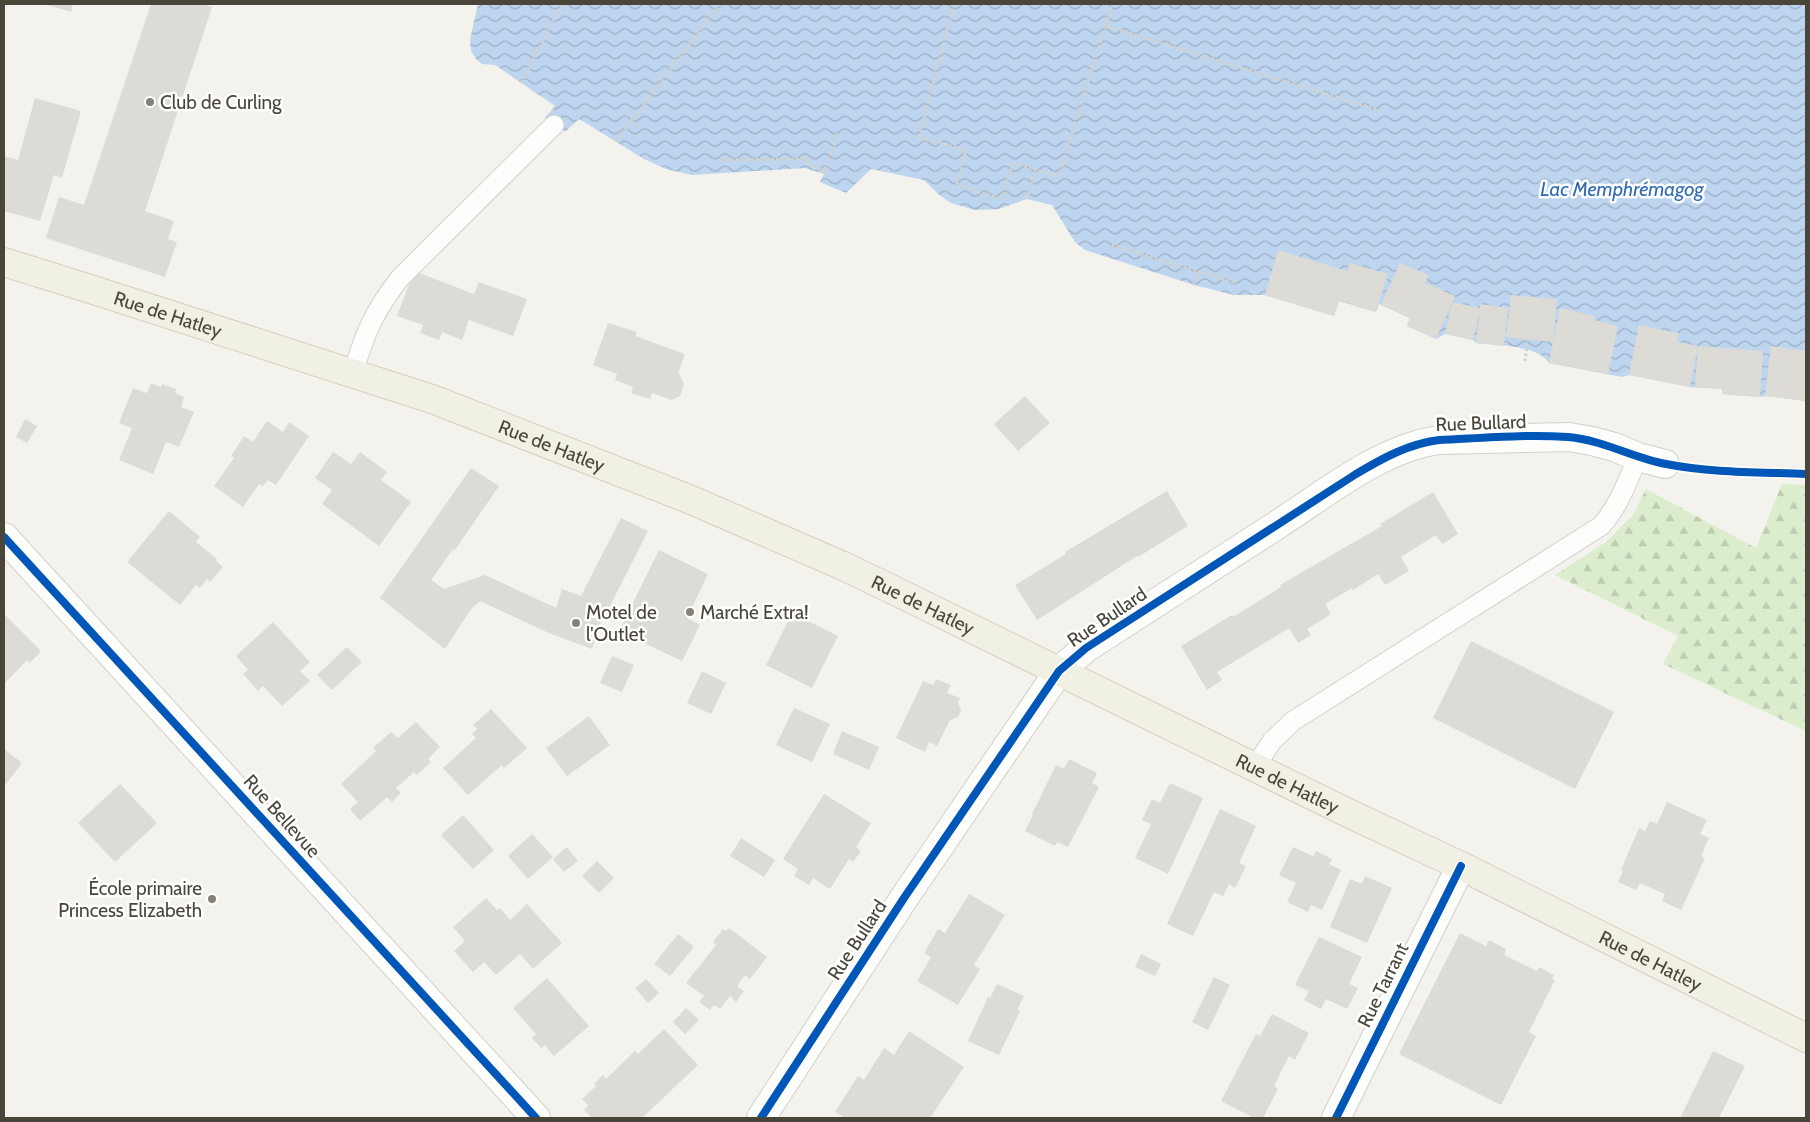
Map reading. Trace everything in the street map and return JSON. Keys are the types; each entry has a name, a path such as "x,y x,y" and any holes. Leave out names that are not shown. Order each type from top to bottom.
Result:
{"main road":[{"name":"Rue de Hatley","path":"4,262 84,286 432,399 689,499 841,565 1460,866 1806,1038"}],"street":[{"name":"Rue Bullard","path":"761,1118 909,890 1059,671 1086,648 1356,474 1405,447 1439,440 1569,437 1606,445 1638,457 1665,464"},
{"name":"Rue Bellevue","path":"4,537 536,1118"},
{"name":"Rue Tarrant","path":"1336,1118 1460,866"}],"lane":[{"path":"353,374 360,348 370,323 384,299 400,278 554,125"},
{"path":"1255,767 1272,741 1293,720 1601,526 1613,513 1638,457"}],"path":[{"path":"521,83 562,4"},
{"path":"616,141 720,4"},
{"path":"954,4 919,138 966,150 957,185 1002,199 1013,162 1059,176 1112,4"},
{"path":"1106,26 1382,111"},
{"path":"720,160 808,159 807,164 825,173 838,134"},
{"path":"1027,199 1036,169"},
{"path":"1112,245 1237,283"},
{"path":"1194,285 1201,272"},
{"path":"1525,361 1528,340"}],"green space":[{"path":"1782,484 1806,485 1806,731 1663,664 1678,636 1555,575 1606,542 1633,515 1646,489 1756,548"}],"water":[{"name":"Lac Memphrémagog","path":"478,4 1806,4 1806,401 1765,396 1722,394 1722,389 1690,387 1629,375 1622,377 1549,363 1536,353 1516,347 1476,343 1473,340 1445,334 1436,339 1407,326 1410,318 1379,304 1376,312 1339,301 1334,316 1265,295 1234,295 1194,285 1085,250 1075,242 1052,205 1027,199 999,209 975,210 951,203 938,194 924,180 871,169 846,193 820,182 824,174 805,168 692,175 666,169 644,159 579,119 565,132 545,118 555,106 495,65 482,64 476,59 471,51 470,39"}],"building":[{"path":"44,4 73,4 71,12"},
{"name":"Club de Curling","path":"151,4 202,4 212,7 145,211 174,221 168,239 177,242 165,277 46,238 59,197 84,205"},
{"path":"35,98 81,111 62,178 54,175 40,221 4,211 4,156 18,160"},
{"path":"1278,250 1347,271 1350,263 1388,274 1376,312 1339,300 1334,316 1265,295"},
{"path":"1400,263 1429,275 1425,283 1455,296 1436,339 1407,326 1410,318 1381,305"},
{"path":"414,271 474,294 479,282 527,299 513,336 469,320 462,340 442,332 439,340 420,333 423,325 397,316"},
{"path":"1511,295 1557,299 1553,342 1506,337"},
{"path":"1452,302 1480,308 1480,304 1508,308 1504,346 1476,343 1480,310 1473,340 1445,334"},
{"path":"1560,308 1595,316 1594,320 1618,326 1608,374 1549,363"},
{"path":"608,323 637,332 635,336 685,354 678,374 684,384 680,396 672,400 652,393 650,399 631,393 633,387 615,380 617,374 593,365"},
{"path":"1639,325 1679,333 1677,342 1698,346 1690,387 1629,375"},
{"path":"1698,346 1763,351 1760,397 1722,394 1722,389 1695,387"},
{"path":"1771,346 1806,351 1806,401 1765,396"},
{"path":"151,383 161,387 162,384 176,389 175,393 184,397 181,407 194,412 179,447 166,442 153,474 119,460 132,428 119,423 133,388 147,393"},
{"path":"1025,396 1050,423 1018,451 994,424"},
{"path":"25,419 37,426 27,443 16,437"},
{"path":"267,421 283,432 289,422 309,436 276,485 268,480 263,486 259,484 243,507 214,486 234,458 231,456 244,436 253,442"},
{"path":"333,452 351,464 360,452 387,472 381,480 411,502 379,546 322,504 332,490 315,478"},
{"path":"471,468 499,486 455,550 453,549 431,580 444,589 485,575 556,608 562,589 581,596 621,518 648,531 607,612 605,610 592,649 549,633 480,601 471,609 445,649 380,598"},
{"path":"1167,491 1188,526 1037,620 1015,585 1066,554 1065,552"},
{"path":"1433,492 1458,534 1442,544 1436,535 1401,557 1409,571 1385,585 1378,574 1353,590 1352,588 1325,604 1331,614 1307,629 1311,635 1298,643 1289,628 1217,672 1222,680 1207,690 1181,646 1232,615 1233,617 1281,587 1280,585 1382,526 1380,524"},
{"path":"169,511 200,537 196,542 217,559 216,561 223,567 210,582 207,579 200,588 196,585 180,605 127,562"},
{"path":"659,550 708,574 687,618 700,625 682,661 619,631"},
{"path":"792,613 838,636 812,688 766,665"},
{"path":"4,614 41,651 30,663 27,660 4,684"},
{"path":"273,622 310,662 300,671 310,681 282,706 263,686 258,691 243,674 248,670 236,656"},
{"path":"1471,641 1614,712 1575,789 1433,718"},
{"path":"347,647 362,662 332,690 317,675"},
{"path":"612,656 634,665 622,692 600,683"},
{"path":"702,671 726,683 711,714 687,703"},
{"path":"936,679 951,685 947,693 960,698 958,703 961,710 958,717 950,720 937,746 929,742 925,752 896,738 923,681 933,685"},
{"path":"794,708 830,724 812,762 776,745"},
{"path":"491,709 527,748 504,768 502,765 468,795 443,768 476,738 472,734 477,729 473,725"},
{"path":"589,716 610,745 567,776 546,748"},
{"path":"416,722 440,747 428,759 431,762 417,775 414,772 396,788 401,793 392,802 387,797 360,821 350,809 358,802 341,784 376,751 373,748 391,732 398,738"},
{"path":"842,731 879,747 869,770 833,754"},
{"path":"4,749 22,763 6,784 4,783"},
{"path":"1069,759 1097,773 1092,783 1099,787 1068,847 1057,842 1055,846 1025,831 1056,765 1064,769"},
{"path":"1170,783 1203,798 1168,874 1135,858 1151,824 1142,820 1152,799 1160,803"},
{"path":"120,784 157,823 115,862 78,823"},
{"path":"824,794 871,823 856,847 861,851 853,862 849,859 830,889 813,878 809,885 794,876 798,869 783,859"},
{"path":"1667,802 1707,820 1700,834 1709,838 1701,856 1705,858 1681,910 1662,901 1665,894 1640,883 1636,890 1618,882 1623,871 1621,870 1639,828 1645,831 1650,821 1657,824"},
{"path":"1220,809 1256,826 1239,863 1246,866 1235,888 1229,884 1223,896 1214,892 1193,936 1167,924"},
{"path":"463,815 494,850 473,869 441,835"},
{"path":"532,834 553,857 528,879 508,856"},
{"path":"741,838 775,860 764,877 730,856"},
{"path":"567,847 578,861 564,872 553,859"},
{"path":"1293,847 1313,856 1316,851 1332,859 1329,864 1341,870 1322,910 1311,905 1308,912 1287,902 1296,883 1279,875"},
{"path":"597,861 614,878 599,893 582,876"},
{"path":"1365,876 1392,888 1367,943 1330,927 1350,879 1362,884"},
{"path":"969,894 1005,915 974,965 980,969 958,1005 917,981 931,957 924,953 938,929 945,933"},
{"path":"486,898 497,910 500,908 510,920 527,904 562,943 533,969 520,954 496,975 484,962 473,972 454,951 465,941 453,927"},
{"path":"729,928 767,957 750,979 745,975 737,986 744,991 736,1002 730,996 720,1009 714,1005 710,1010 699,1002 704,996 686,983 716,945 713,942 723,929 726,931"},
{"path":"1460,933 1486,946 1489,940 1506,949 1504,955 1537,971 1539,967 1554,975 1552,979 1555,980 1529,1032 1536,1036 1501,1105 1399,1054"},
{"path":"678,934 694,947 670,976 654,964"},
{"path":"1319,937 1362,957 1349,984 1358,988 1347,1009 1326,999 1321,1009 1304,1000 1309,991 1295,985"},
{"path":"1141,954 1161,964 1155,976 1135,967"},
{"path":"1214,977 1230,985 1208,1030 1192,1022"},
{"path":"547,978 589,1026 554,1056 545,1045 541,1048 532,1038 536,1034 513,1008"},
{"path":"646,979 659,993 648,1003 635,988"},
{"path":"997,984 1024,996 1017,1010 1020,1011 999,1055 968,1041 988,997 990,998"},
{"path":"686,1008 699,1020 685,1034 673,1022"},
{"path":"1272,1014 1309,1033 1295,1060 1289,1056 1274,1086 1278,1089 1263,1118 1254,1118 1221,1101 1256,1034 1260,1036"},
{"path":"664,1029 698,1065 642,1118 592,1118 584,1110 588,1105 582,1099 596,1086 594,1084 603,1075 606,1079 635,1051 638,1054"},
{"path":"909,1031 964,1067 930,1118 845,1118 835,1112 858,1076 864,1080 884,1048 894,1055"},
{"path":"1713,1051 1745,1066 1719,1118 1680,1118"}],"cycle path":[{"path":"761,1118 904,898 1059,671 1086,648 1356,474 1396,452 1428,442 1536,436 1581,439 1606,445 1642,458 1683,467 1736,472 1806,474"},
{"path":"4,537 536,1118"},
{"path":"1336,1118 1461,866"}],"place":[{"name":"Club de Curling","path":"150,102"},
{"name":"Marché Extra!","path":"690,612"},
{"name":"Motel de l'Outlet","path":"576,623"},
{"name":"École primaire Princess Elizabeth","path":"212,899"}]}
